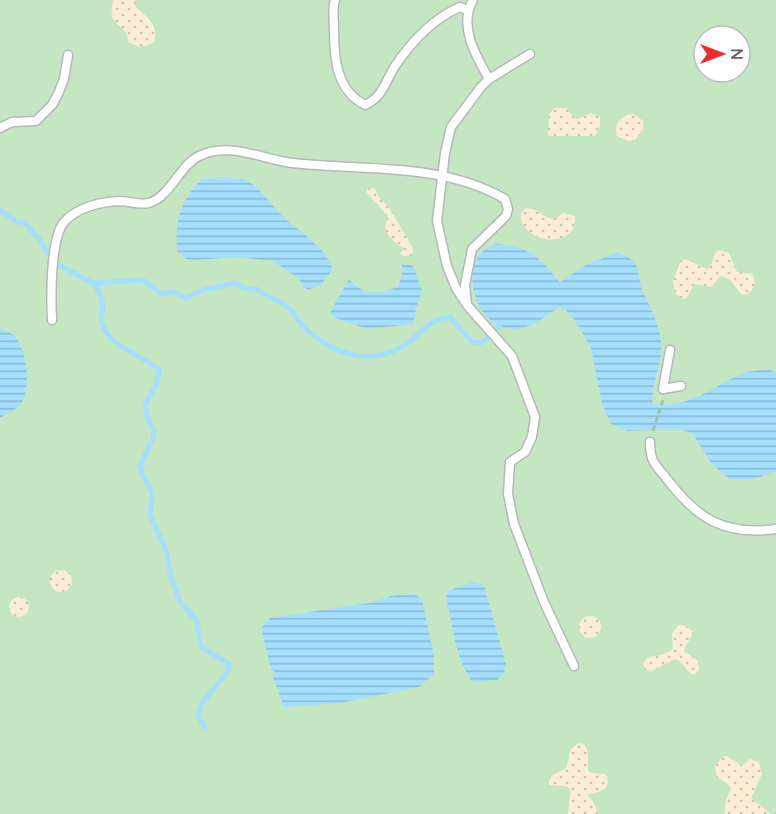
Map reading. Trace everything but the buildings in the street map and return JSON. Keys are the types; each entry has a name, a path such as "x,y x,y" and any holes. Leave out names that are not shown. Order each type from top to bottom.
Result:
{"lane":[{"path":"335,0 334,55 339,73 344,86 355,100 365,105 376,100 396,66 428,25 447,12 460,7 467,10"},
{"path":"473,0 467,10 467,28 478,60 489,79"},
{"path":"530,54 489,79 451,127 445,153 437,221 447,266 456,288 467,305 513,356 535,417 532,436 525,452 510,462 508,494 514,524 544,602 574,666"},
{"path":"0,128 12,122 36,121 52,105 64,79 68,55"},
{"path":"52,320 53,267 56,245 63,223 78,210 102,204 121,201 144,204 153,202 163,194 188,164 199,156 230,150 290,163 444,176 489,189 505,199 508,209 506,216 471,249 465,285 467,305"},
{"path":"670,350 663,389 681,386"},
{"path":"650,442 650,457 676,492 708,521 738,529 776,529"}],"path":[{"path":"650,442 664,395"}],"green space":[{"path":"0,0 776,0 776,814 0,814"}],"sand":[{"path":"113,0 135,0 135,6 148,18 155,30 154,43 140,47 128,42 126,33 112,16"},
{"path":"554,108 566,108 574,118 578,119 591,113 600,117 600,127 595,136 548,136 549,115"},
{"path":"634,114 643,121 643,129 635,140 628,141 617,136 616,127 619,121 625,116"},
{"path":"374,188 388,206 413,248 412,255 403,256 400,253 405,249 386,232 388,216 367,193 367,189"},
{"path":"526,208 554,219 562,213 575,216 573,227 567,235 558,239 538,237 523,223 521,213"},
{"path":"720,250 729,253 737,272 753,274 755,284 750,292 742,295 729,279 720,276 711,287 694,284 686,299 682,299 675,293 673,281 681,261 685,259 707,269 716,252"},
{"path":"61,570 69,573 72,581 69,589 61,592 53,589 50,581 53,573"},
{"path":"19,597 26,600 29,607 26,614 19,617 12,614 9,607 12,600"},
{"path":"590,616 598,619 601,627 598,635 590,638 582,635 579,627 582,619"},
{"path":"678,625 683,625 693,631 684,651 698,661 699,670 694,675 675,659 652,671 645,669 643,663 646,660 673,649 672,634"},
{"path":"579,743 584,744 587,751 588,770 605,774 607,779 608,783 604,789 587,795 593,801 598,814 568,814 571,789 566,786 549,785 552,775 566,768 571,749"},
{"path":"727,756 742,766 750,759 759,762 762,774 751,798 771,814 724,814 726,800 731,789 717,777 715,766"}],"water":[{"path":"203,178 239,179 249,182 258,189 289,222 317,245 328,259 333,269 321,285 307,290 298,278 273,261 237,257 194,260 186,259 177,251 178,220 181,211 189,194"},
{"path":"496,244 508,245 533,254 560,282 586,265 617,252 632,260 637,267 641,287 660,336 661,354 653,391 653,404 666,405 688,400 748,372 769,369 776,374 776,471 755,479 729,479 711,463 692,433 679,429 628,431 611,424 602,404 591,348 576,322 564,308 559,307 537,322 522,328 506,328 492,321 482,310 475,295 472,280 475,265 482,252"},
{"path":"401,263 413,266 422,290 414,324 367,329 336,318 330,313 349,279 360,289 372,293 384,292 398,286 403,271"},
{"path":"0,328 13,335 20,344 25,361 27,382 24,399 20,405 0,418"},
{"path":"472,582 482,584 485,588 506,665 504,673 497,680 473,682 462,664 455,641 446,597 448,591"},
{"path":"414,594 422,599 434,656 434,674 419,687 340,703 284,707 273,678 275,672 271,669 261,628 270,618 369,603 391,596"}],"waterway":[{"path":"0,210 15,221 25,223 40,240 47,253"},
{"path":"57,264 93,283 143,280 161,294 173,292 185,298 203,290 235,283 246,289 257,289 288,307 301,324 324,343 348,354 374,356 387,353 407,344 428,325 450,317 472,342 481,343 489,337"},
{"path":"94,283 103,306 102,323 106,332 119,345 159,370 157,383 145,405 148,420 154,430 153,438 140,466 152,492 150,515 166,550 171,577 180,602 197,621 201,647 228,663 229,670 202,703 198,716 205,727"},
{"path":"495,330 500,326"}]}
